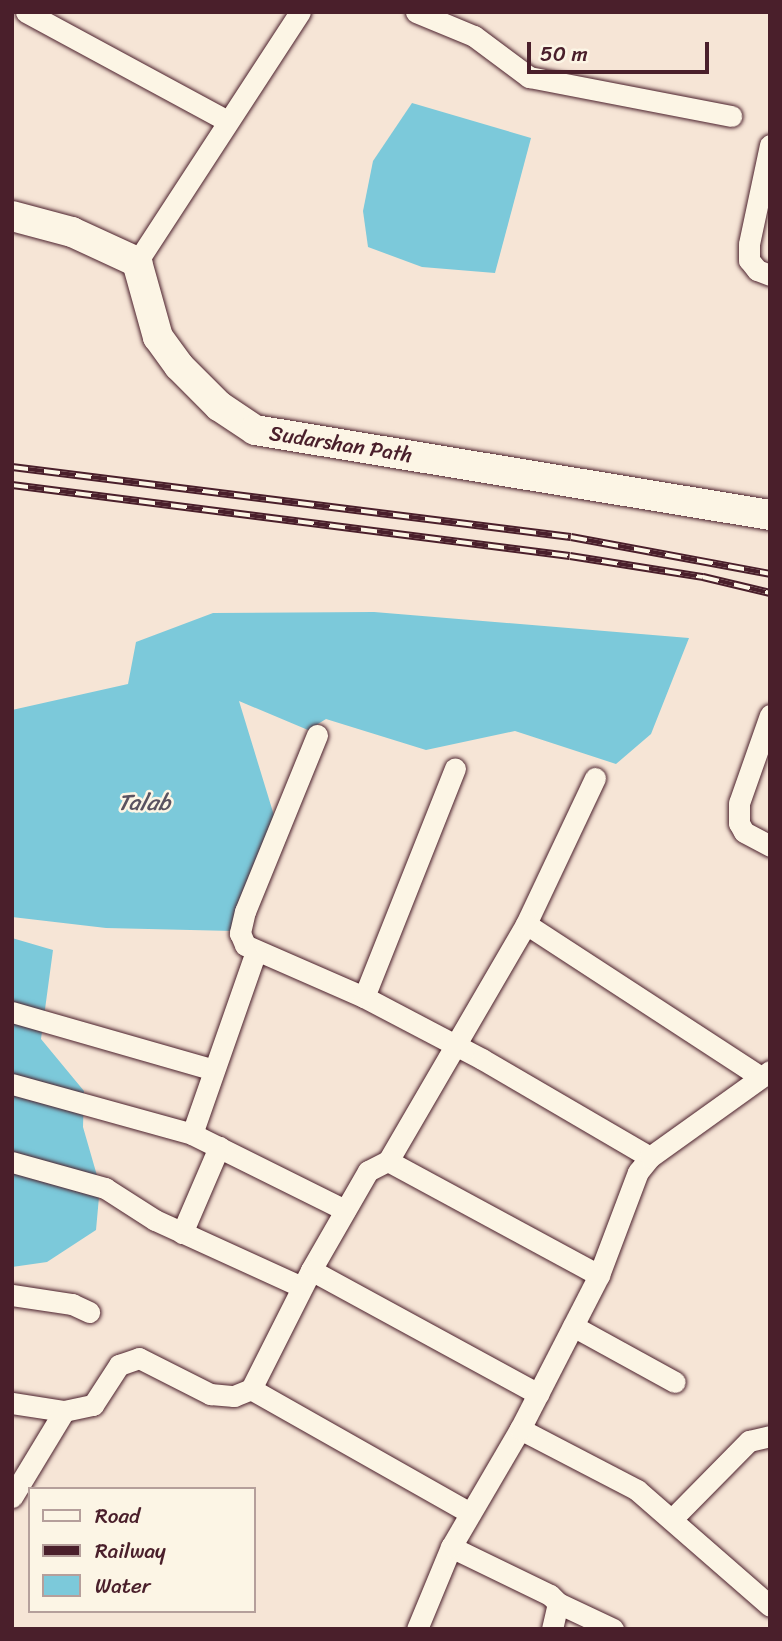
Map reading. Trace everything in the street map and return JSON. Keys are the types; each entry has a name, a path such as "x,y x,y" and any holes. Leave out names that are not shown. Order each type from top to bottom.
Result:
{"main road":[{"path":"12,216 72,232 137,262"},
{"name":"Sudarshan Path","path":"137,262 159,337 179,366 219,406 255,430 770,515"}],"street":[{"path":"26,12 226,120"},
{"path":"137,262 226,120 300,12"},
{"path":"416,12 474,36 529,77 731,116"},
{"path":"770,145 749,244 749,260 757,270 770,275"},
{"path":"770,715 739,803 739,823 744,832 770,846"},
{"path":"317,735 246,911 240,933 245,945 364,997 453,1044 650,1157"},
{"path":"364,997 455,768"},
{"path":"12,1403 64,1410 93,1405 126,1359 139,1358 210,1394 234,1396 251,1389 305,1278 368,1171 388,1161 453,1044 526,924 595,779"},
{"path":"417,1629 451,1547 520,1429 599,1275 630,1187 650,1157 765,1074 526,924"},
{"path":"192,1134 256,951"},
{"path":"12,1012 215,1070"},
{"path":"12,1084 192,1134 345,1210"},
{"path":"182,1233 219,1147"},
{"path":"388,1161 599,1275"},
{"path":"12,1162 105,1188 182,1233 305,1278 538,1394"},
{"path":"12,1295 72,1304 89,1312"},
{"path":"573,1326 675,1382"},
{"path":"251,1389 470,1513"},
{"path":"12,1497 64,1410"},
{"path":"520,1429 637,1490 770,1606"},
{"path":"672,1519 749,1441 770,1436"},
{"path":"451,1547 538,1588 558,1603 613,1629"},
{"path":"552,1629 558,1603"}],"water":[{"path":"412,103 531,138 495,273 422,267 368,247 363,211 373,161"},
{"name":"Talab","path":"374,612 689,638 651,734 616,764 515,731 426,750 326,719 308,730 239,701 276,822 233,931 106,928 12,917 12,710 128,684 136,642 213,613"},
{"path":"12,938 53,950 41,1039 84,1091 83,1127 100,1186 96,1230 47,1262 12,1267"}],"railway":[{"path":"12,467 571,537 770,574"},
{"path":"12,485 570,556 703,577 770,593"}]}
